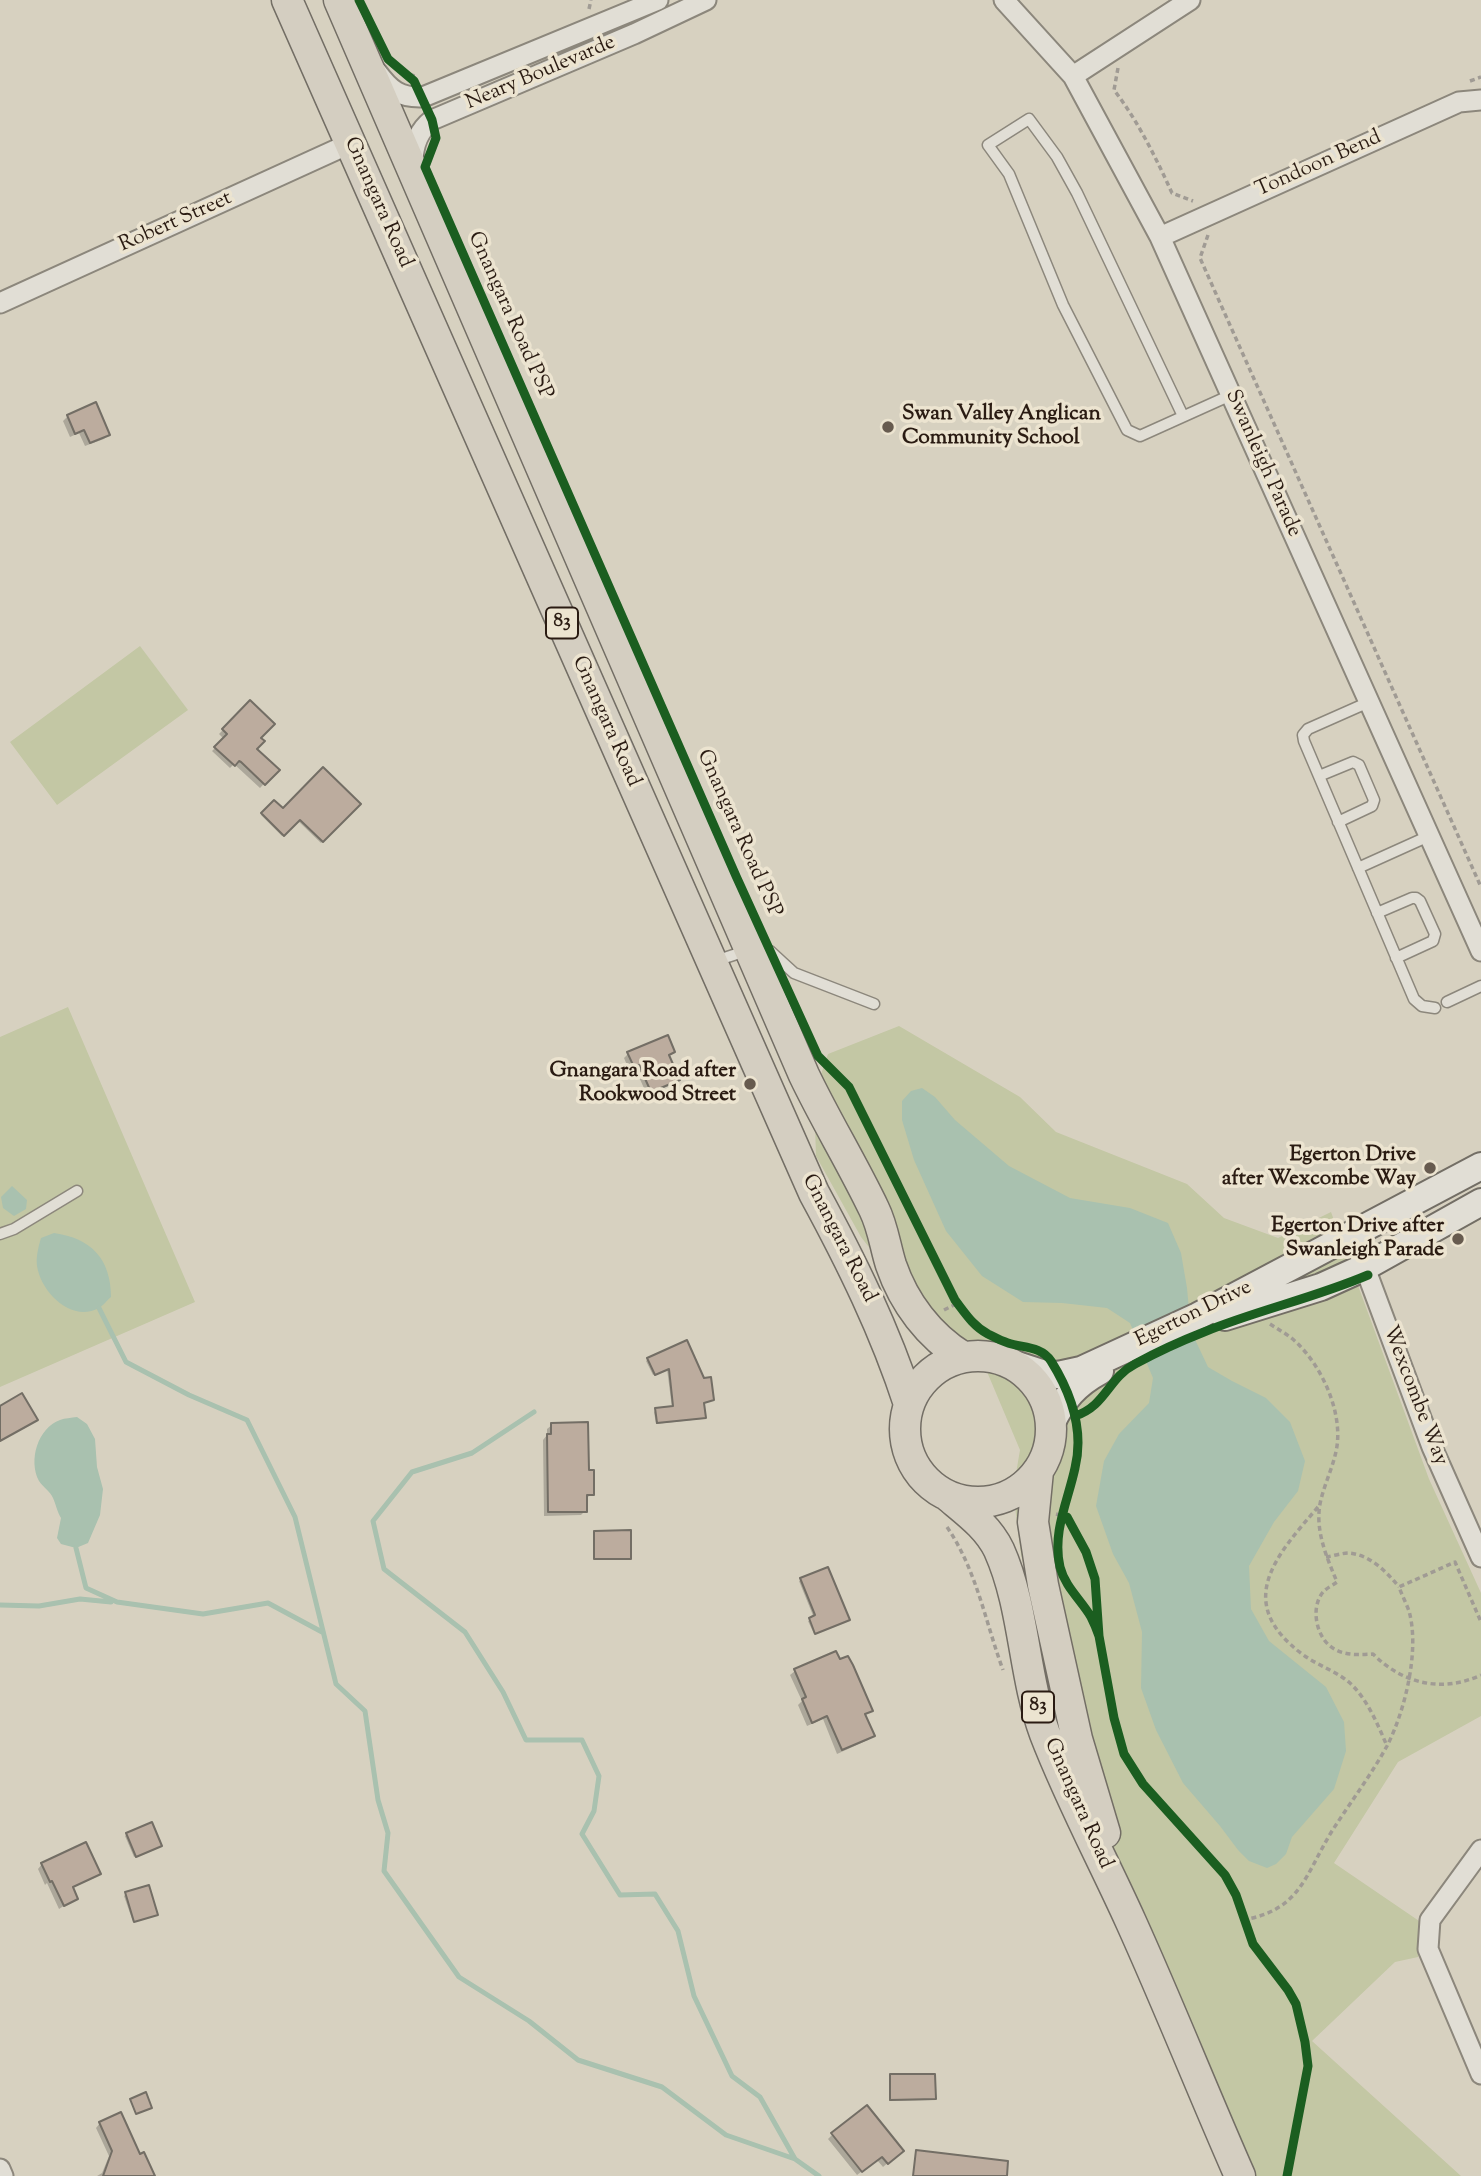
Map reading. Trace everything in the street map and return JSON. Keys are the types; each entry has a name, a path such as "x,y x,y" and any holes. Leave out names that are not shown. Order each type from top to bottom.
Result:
{"main road":[{"name":"Gnangara Road","path":"287,0 814,1193 874,1310 900,1411"},
{"name":"Gnangara Road","path":"339,0 809,1087 876,1212 892,1266 914,1310 929,1331 962,1357"},
{"path":"962,1357 988,1356 1011,1363 1031,1378 1045,1399 1051,1424"},
{"name":"83","path":"962,1357 940,1366 921,1382 900,1411 906,1447 915,1468 929,1485 939,1506 998,1500 1020,1489 1038,1471 1049,1448 1051,1424"},
{"name":"Gnangara Road","path":"1038,1471 1033,1522 1045,1597 1077,1739 1132,1924"},
{"name":"Gnangara Road","path":"939,1506 977,1520 998,1548 1015,1604 1044,1732 1132,1924 1240,2176"}],"street":[{"name":"Neary Boulevarde","path":"423,97 623,7 658,0"},
{"name":"Neary Boulevarde","path":"414,176 412,160 415,141 423,127 432,120 634,34 706,0"},
{"name":"Swanleigh Parade","path":"1004,0 1073,76 1160,237 1481,951"},
{"path":"1073,76 1190,0"},
{"path":"623,7 634,34"},
{"path":"362,51 384,81 398,93 407,98 423,97"},
{"name":"Tondoon Bend","path":"1160,237 1459,102 1481,100"},
{"name":"Robert Street","path":"0,303 351,143"},
{"name":"Egerton Drive","path":"1011,1363 1045,1374 1058,1375 1126,1354 1200,1320 1352,1233 1481,1166"},
{"name":"Egerton Drive","path":"1200,1320 1321,1287 1365,1267 1481,1202"},
{"name":"Wexcombe Way","path":"1352,1233 1432,1447 1479,1548"},
{"name":"Egerton Drive","path":"1051,1424 1070,1392 1083,1380 1126,1354"},
{"path":"1481,1850 1430,1920 1428,1949 1481,2074"},
{"path":"0,2169 3,2176"}],"lane":[{"path":"1183,416 1077,193 1057,157 1029,119 988,145 1009,174 1063,305 1127,430 1140,436 1231,395"},
{"path":"1369,702 1305,732 1304,741 1414,999 1422,1006 1435,1008"},
{"path":"1319,776 1356,763 1374,800 1372,806 1338,822"},
{"path":"1358,868 1429,836"},
{"path":"1377,913 1416,898 1420,901 1435,934 1433,941 1396,958"},
{"path":"712,963 749,950 770,951 794,973 874,1004"},
{"path":"1447,1002 1481,986"},
{"path":"0,1234 14,1229 76,1191"}],"path":[{"path":"1112,51 1119,63 1114,90 1124,103 1172,193 1193,201 1209,234 1200,258 1481,887"},
{"path":"395,65 414,81 423,97"},
{"path":"1463,83 1481,77"},
{"path":"929,1331 938,1316 960,1307 951,1290"},
{"path":"1267,1321 1296,1342 1316,1365 1336,1418 1337,1446 1320,1505 1321,1534 1326,1557 1338,1582 1324,1591 1317,1605 1316,1617 1320,1635 1331,1647 1357,1655 1373,1654 1399,1676 1420,1683 1469,1681 1481,1675"},
{"path":"900,1411 895,1448 900,1461 906,1474 939,1506 959,1546 979,1590 1007,1680"},
{"path":"1065,1502 1066,1521"},
{"path":"1320,1505 1285,1546 1269,1572 1266,1597 1271,1619 1281,1636 1299,1652 1352,1685 1364,1700 1387,1746"},
{"path":"1243,1920 1262,1917 1277,1910 1299,1890 1320,1851 1387,1746 1400,1713 1408,1679 1413,1641 1409,1613 1399,1587 1388,1573 1373,1561 1349,1553 1326,1557"},
{"path":"1399,1587 1455,1562 1481,1622"},
{"path":"1240,1908 1248,1932"}],"shaded area":[{"path":"140,646 188,710 57,805 10,742"},
{"path":"68,1007 195,1302 0,1387 0,1037"},
{"path":"899,1026 1020,1097 1056,1132 1187,1184 1224,1218 1278,1238 1331,1212 1429,1479 1481,1593 1481,1716 1398,1762 1334,1863 1425,1925 1418,1957 1395,1962 1312,2041 1461,2176 1252,2176 1118,1875 1071,1745 1021,1555 1013,1491 1020,1450 985,1367 963,1357 904,1292 861,1237 816,1156 814,1095 828,1054"},
{"path":"922,1088 1009,1166 1070,1198 1130,1208 1168,1223 1181,1253 1191,1331 1208,1367 1266,1398 1290,1422 1305,1461 1298,1491 1274,1522 1249,1566 1251,1609 1269,1641 1326,1687 1344,1722 1346,1751 1334,1789 1292,1837 1286,1854 1276,1864 1267,1868 1249,1861 1183,1783 1156,1730 1141,1688 1142,1632 1129,1583 1113,1554 1096,1506 1104,1461 1119,1434 1149,1403 1153,1378 1130,1323 1107,1308 1023,1302 982,1276 946,1231 914,1160 902,1120 902,1101 911,1091"},
{"path":"12,1186 27,1200 26,1209 14,1216 3,1208 1,1197"},
{"path":"54,1233 88,1245 103,1261 111,1297 99,1308 88,1312 68,1308 44,1286 37,1266 38,1252 41,1238"},
{"path":"77,1417 87,1424 95,1439 97,1467 103,1489 100,1515 88,1543 76,1548 61,1544 57,1538 61,1518 52,1496 39,1481 35,1455 41,1437 52,1424"}],"building":[{"path":"96,402 110,435 90,443 84,430 75,434 67,415"},
{"path":"250,700 275,724 261,738 265,741 257,749 280,770 265,785 241,762 235,766 214,747 227,734 222,729"},
{"path":"323,767 361,804 323,842 300,820 284,836 261,813 274,800 283,808"},
{"path":"668,1035 675,1052 669,1055 680,1080 651,1092 639,1065 634,1067 627,1052"},
{"path":"687,1340 704,1378 711,1377 714,1400 704,1403 706,1418 657,1423 655,1408 673,1406 669,1369 655,1375 647,1358"},
{"path":"22,1393 38,1420 0,1441 0,1406"},
{"path":"588,1422 589,1470 594,1470 594,1495 587,1495 587,1512 548,1512 547,1434 551,1434 551,1423"},
{"path":"631,1530 631,1559 594,1559 594,1531"},
{"path":"828,1567 850,1620 815,1634 809,1618 815,1615 800,1578"},
{"path":"836,1651 840,1659 848,1656 853,1665 873,1711 865,1714 875,1736 842,1750 827,1716 812,1723 802,1699 806,1697 794,1669"},
{"path":"152,1822 162,1846 136,1857 126,1833"},
{"path":"86,1842 101,1874 73,1887 78,1899 64,1906 41,1863"},
{"path":"149,1885 158,1915 134,1922 125,1892"},
{"path":"890,2074 935,2074 936,2099 890,2100"},
{"path":"146,2092 152,2108 136,2114 130,2099"},
{"path":"867,2105 904,2151 888,2164 882,2157 862,2172 831,2133"},
{"path":"121,2112 140,2154 144,2152 155,2176 103,2176 112,2151 99,2122"},
{"path":"916,2150 1008,2161 1007,2176 913,2176"}],"waterway":[{"path":"99,1308 126,1362 189,1395 247,1420 295,1517 336,1684 365,1711 378,1800 388,1833 384,1871 459,1977 529,2021 578,2060 662,2087 726,2135 795,2159"},
{"path":"534,1412 472,1453 412,1472 373,1521 384,1569 465,1632 503,1692 526,1740 582,1740 599,1776 594,1811 582,1834 620,1895 655,1894 678,1931 694,1996 732,2076 760,2097 795,2159 819,2176"},
{"path":"76,1548 86,1588 117,1602 203,1614 268,1603 322,1632"},
{"path":"0,1605 39,1606 80,1599 111,1602"}],"cycle path":[{"name":"Gnangara Road PSP","path":"359,0 388,59 414,81 432,120 436,138 425,167 736,876 818,1056 849,1087 955,1300 983,1331 1047,1356 1070,1399 1077,1426 1077,1454 1059,1529 1058,1554 1066,1581 1091,1617 1099,1636"},
{"path":"1075,1416 1094,1406 1126,1370 1160,1351 1224,1324 1368,1275"},
{"path":"1067,1517 1086,1552 1095,1579 1099,1636 1114,1718 1124,1754 1143,1784 1225,1875 1236,1895 1253,1944 1296,2004 1308,2066 1287,2176"}],"place":[{"name":"Swan Valley Anglican Community School","path":"888,427"},
{"name":"Gnangara Road after Rookwood Street","path":"750,1084"},
{"name":"Egerton Drive after Wexcombe Way","path":"1430,1168"},
{"name":"Egerton Drive after Swanleigh Parade","path":"1458,1239"}]}
